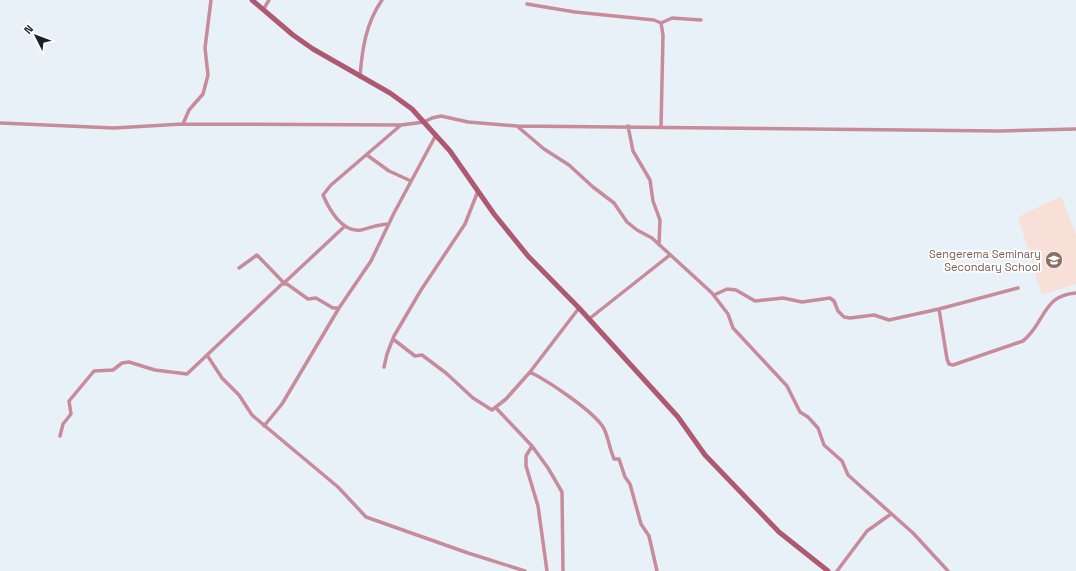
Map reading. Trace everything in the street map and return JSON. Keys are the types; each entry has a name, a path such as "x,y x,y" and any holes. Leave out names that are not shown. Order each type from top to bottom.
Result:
{"street":[{"path":"183,124 185,114 203,94 208,75 205,48 211,0"},
{"path":"252,0 313,49 398,98 424,122 436,135 478,190 497,219 528,256 579,308 678,417 702,451 779,532 828,571"},
{"path":"263,10 269,0"},
{"path":"360,77 367,29 373,13 382,0"},
{"path":"527,4 575,12 654,20 661,23 672,18 701,20"},
{"path":"661,23 663,35 661,127"},
{"path":"0,123 114,128 183,124 401,125 424,122 441,116 468,122 517,126 1000,131 1076,129"},
{"path":"389,224 359,230 345,226 330,210 323,194 401,125"},
{"path":"517,126 544,149 569,165 618,207 622,217 627,222 659,245 714,295 728,314 733,328 787,386 800,412 808,417 818,428 824,446 842,461 848,475 913,533 948,571"},
{"path":"628,126 633,152 650,180 653,200 660,220 659,245"},
{"path":"264,426 282,404 339,308 370,261 436,135"},
{"path":"367,155 389,171 411,181"},
{"path":"384,367 393,339 421,290 465,224 478,190"},
{"path":"60,436 63,424 71,414 69,401 94,371 113,370 122,363 129,362 155,370 184,374 196,368 207,355 345,226"},
{"path":"239,268 257,255 284,283 308,299 316,298 333,308 339,308"},
{"path":"589,319 670,255"},
{"path":"714,295 728,289 736,290 755,301 777,298 802,302 830,298 840,314 850,318 874,315 884,320 896,320 939,310 1018,288"},
{"path":"939,310 946,359 949,364 953,365 1023,341 1032,333 1053,301 1061,295 1076,293"},
{"path":"393,339 415,356 422,355 492,410 496,408 530,372 579,308"},
{"path":"207,355 222,378 239,395 252,415 338,487 366,516 468,553 525,571"},
{"path":"530,372 549,382 567,395 603,427 612,456 614,459 619,459 625,477 630,484 641,524 647,532 651,544 657,571"},
{"path":"496,408 532,446 548,468 562,492 562,571"},
{"path":"532,446 526,456 526,466 538,506 547,571"},
{"path":"837,571 867,531 891,514"}],"shaded area":[{"name":"Sengerema Seminary Secondary School","path":"1061,196 1076,235 1076,284 1042,295 1018,217"}],"place":[{"name":"Sengerema Seminary Secondary School","path":"1054,260"}]}
